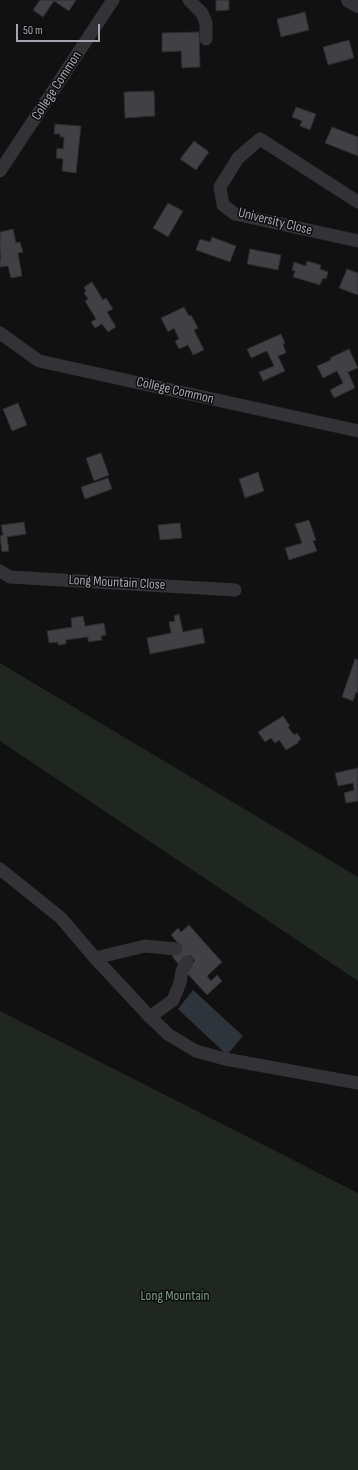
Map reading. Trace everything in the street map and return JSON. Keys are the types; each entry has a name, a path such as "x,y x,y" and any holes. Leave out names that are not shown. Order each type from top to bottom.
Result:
{"street":[{"name":"College Common","path":"0,171 113,0"},
{"path":"189,0 202,12 206,23 206,39"},
{"path":"349,0 358,5"},
{"name":"University Close","path":"358,202 260,139 238,158 220,187 222,205 235,214 358,241"},
{"name":"College Common","path":"0,333 38,361 358,431"},
{"name":"Long Mountain Close","path":"0,571 10,577 235,590"},
{"path":"0,868 61,918 95,958 169,1036 196,1051 225,1059 358,1083"},
{"path":"95,958 145,946 176,949"},
{"path":"150,1017 173,1000 180,983 182,971 188,962"}],"green space":[{"path":"0,663 358,877 358,981 0,741"},
{"name":"Long Mountain","path":"0,1011 358,1193 358,1470 0,1470"}],"shaded area":[{"path":"193,990 243,1036 227,1055 178,1009"}],"building":[{"path":"40,0 76,0 69,11 54,1 43,17 33,10"},
{"path":"216,0 229,0 229,10 216,11"},
{"path":"305,12 309,30 281,37 277,19"},
{"path":"199,32 200,67 182,68 181,51 162,52 162,33"},
{"path":"349,40 354,58 328,65 323,47"},
{"path":"154,91 155,116 125,118 124,92"},
{"path":"296,107 316,114 310,130 300,126 302,121 292,117"},
{"path":"55,124 81,126 76,173 62,171 63,159 56,158 57,148 63,149 64,137 60,137 60,134 54,134"},
{"path":"332,127 358,137 358,156 325,143"},
{"path":"194,141 209,152 196,170 180,159"},
{"path":"168,203 183,211 168,237 153,228"},
{"path":"13,229 16,243 20,242 23,252 18,253 22,276 11,278 8,266 0,267 0,232"},
{"path":"212,237 236,246 230,262 196,250 200,239 210,242"},
{"path":"250,249 281,255 278,270 247,264"},
{"path":"307,261 321,265 320,269 328,272 326,279 323,278 320,285 293,277 295,271 292,270 294,262 306,266"},
{"path":"347,269 358,273 358,295 339,288"},
{"path":"92,282 103,300 106,298 113,309 107,312 116,327 108,332 102,324 95,328 91,322 96,319 85,301 88,299 84,293 86,291 84,287"},
{"path":"184,307 189,316 191,315 198,328 194,330 204,350 193,355 188,345 179,349 175,341 179,339 174,328 168,332 161,318"},
{"path":"281,334 285,343 283,344 286,353 278,356 285,371 263,381 259,372 274,366 267,351 251,358 247,349"},
{"path":"349,349 358,368 348,372 355,388 334,398 330,390 343,383 337,371 323,378 317,366 331,360 330,358"},
{"path":"18,403 27,425 12,431 3,409"},
{"path":"101,453 109,475 94,481 86,458"},
{"path":"258,472 264,491 245,498 239,479"},
{"path":"108,478 112,489 85,499 81,487"},
{"path":"309,520 316,540 313,541 317,551 289,560 285,548 302,543 295,524"},
{"path":"24,522 26,534 7,537 9,551 2,552 0,536 3,535 1,525"},
{"path":"180,523 182,538 160,540 158,525"},
{"path":"179,614 183,632 202,628 205,643 150,654 147,638 171,633 169,622 175,621 174,616"},
{"path":"83,616 85,626 104,623 106,635 101,636 102,640 88,642 88,637 66,640 66,644 58,645 58,642 49,643 47,631 72,627 71,618"},
{"path":"355,659 358,660 358,693 356,692 353,701 342,697"},
{"path":"283,716 294,735 297,733 301,739 298,743 286,750 279,740 275,743 271,738 265,742 258,732"},
{"path":"358,768 358,801 346,803 344,793 354,790 353,783 338,786 335,773"},
{"path":"189,925 222,962 207,976 211,981 217,975 222,981 207,995 185,971 195,961 190,955 179,965 172,956 181,947 171,935 178,928 181,932"}]}
